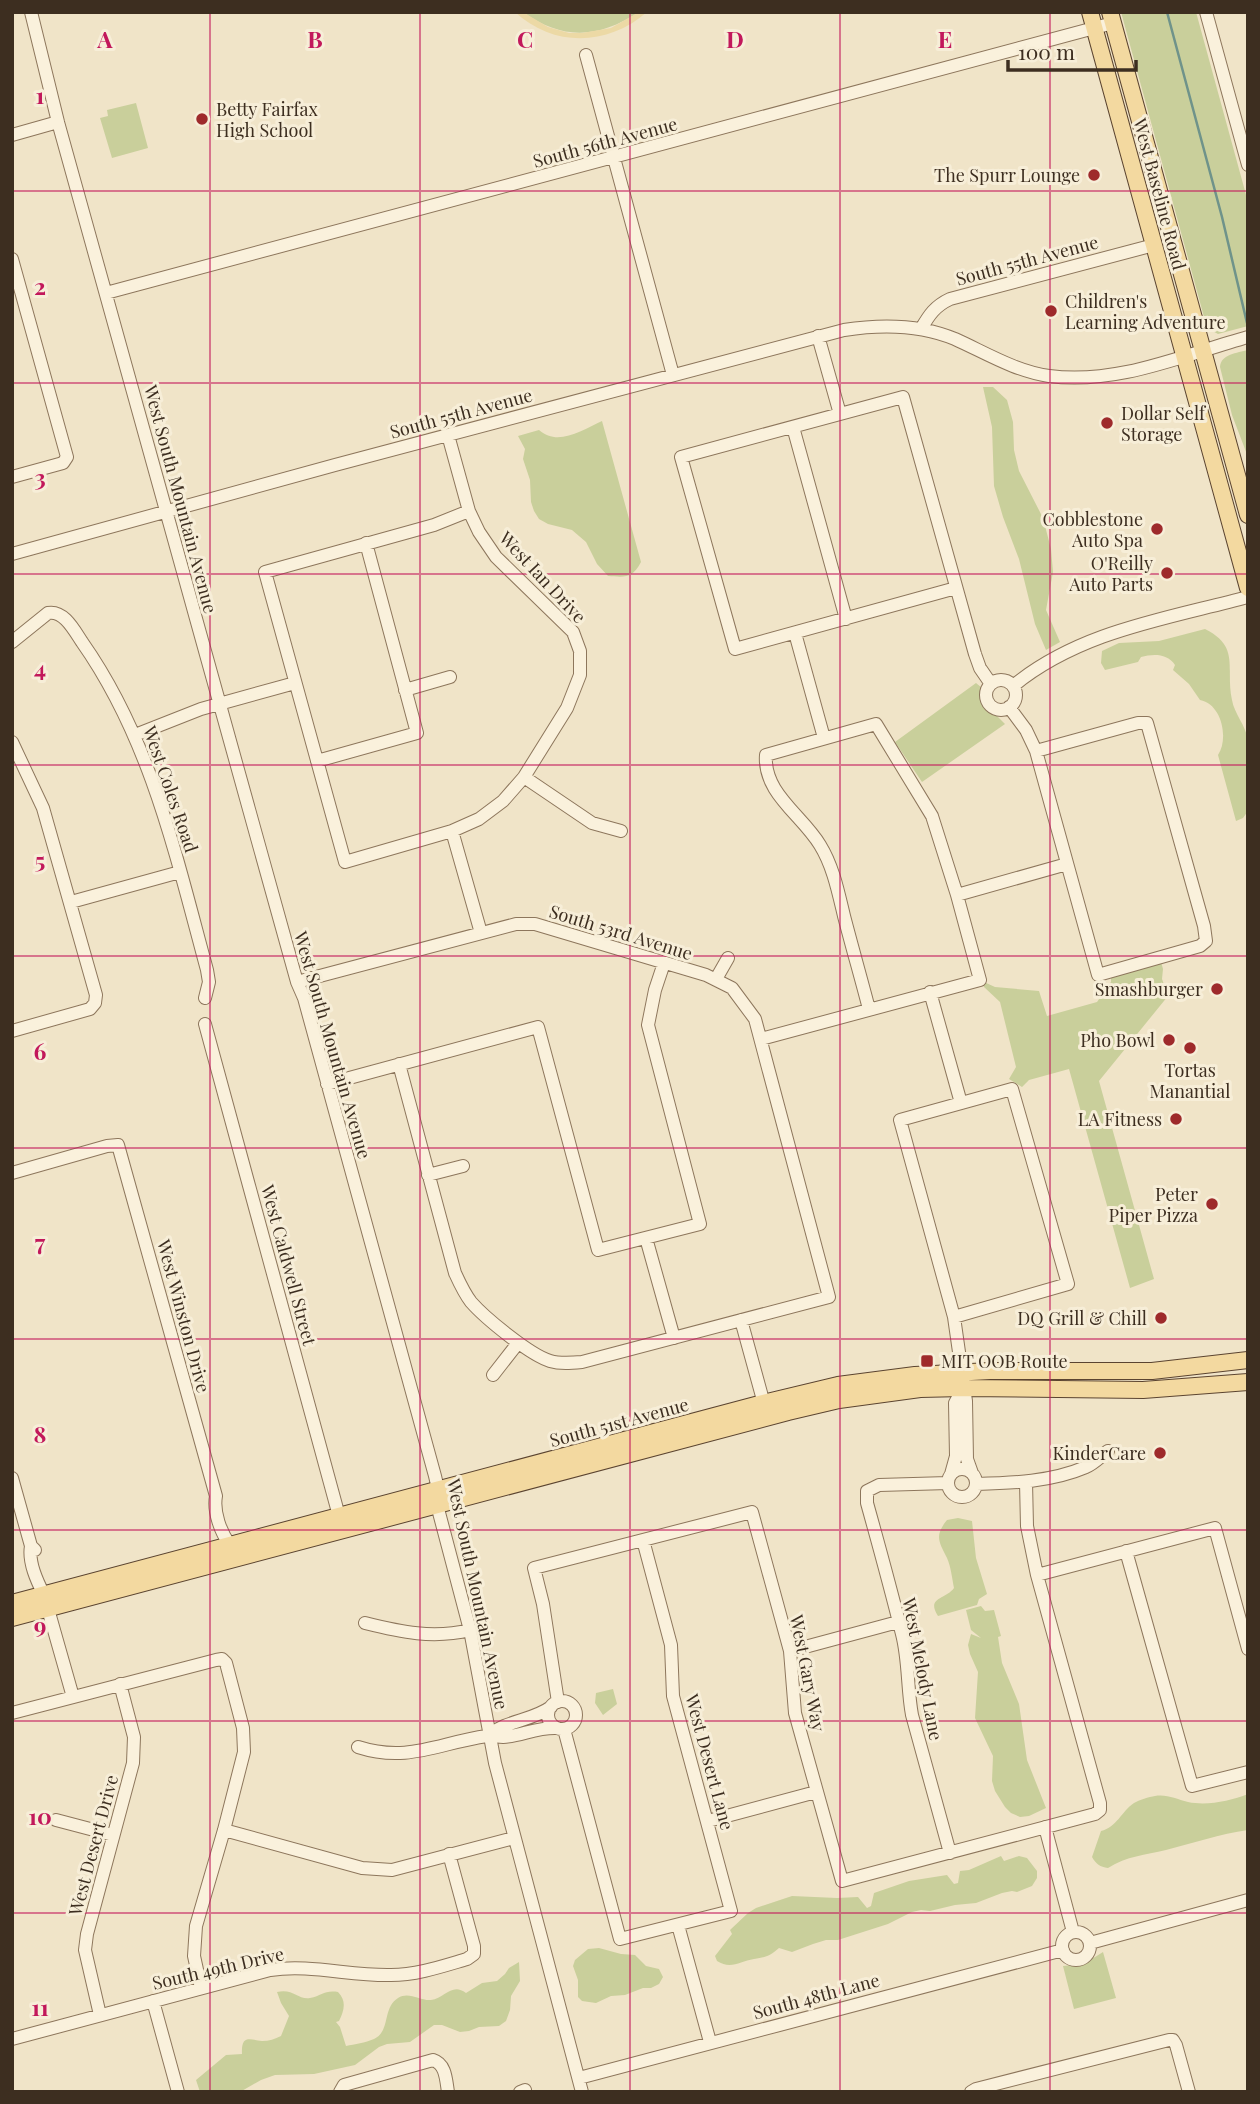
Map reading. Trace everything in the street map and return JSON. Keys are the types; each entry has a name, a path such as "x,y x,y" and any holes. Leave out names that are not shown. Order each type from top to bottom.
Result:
{"main road":[{"name":"West Baseline Road","path":"1112,18 1248,515"},
{"name":"West Baseline Road","path":"1092,20 1248,588"},
{"name":"South 51st Avenue","path":"12,1618 46,1602 765,1411 963,1380 1152,1371 1248,1360"},
{"name":"South 51st Avenue","path":"963,1380 1143,1390 1248,1382"},
{"name":"South 51st Avenue","path":"232,1552 339,1516 438,1497"},
{"name":"South 51st Avenue","path":"12,1603 46,1602"}],"street":[{"name":"West South Mountain Avenue","path":"32,12 58,122 297,982 304,998 438,1497 470,1630 489,1735 582,2092"},
{"path":"1206,12 1248,165"},
{"name":"South 56th Avenue","path":"106,293 614,158 1092,20 1112,18"},
{"path":"586,55 673,375"},
{"path":"12,135 58,122"},
{"name":"South 55th Avenue","path":"922,329 932,311 940,303 950,299 1154,245"},
{"path":"12,259 66,454 66,462 12,477"},
{"name":"South 55th Avenue","path":"12,554 844,330 872,326 922,329 953,338 1011,365 1048,376 1097,377 1132,371 1246,337"},
{"path":"818,336 840,414"},
{"path":"956,588 735,649 681,457 903,397 978,661 991,684"},
{"path":"793,427 846,619"},
{"name":"West Ian Drive","path":"317,761 345,862 452,831 479,819 503,801 524,776 567,709 580,675 580,651 573,632 496,557 479,532 469,511 448,435"},
{"path":"366,543 417,733 317,761 265,572 366,543 434,525 469,511"},
{"path":"1013,686 1051,658 1096,638 1248,597"},
{"name":"West Coles Road","path":"12,642 48,613 62,615 89,651 113,692 135,735 159,798 207,970 209,982 205,998"},
{"path":"795,633 824,738"},
{"path":"405,690 450,677"},
{"path":"1005,680 1013,686 1016,695 1013,704 999,709 991,705 986,691 991,684 1005,680"},
{"path":"135,735 164,722 219,704 295,683"},
{"path":"1009,707 1026,730 1036,751 1098,975 1206,942 1147,723 1138,723 1036,751"},
{"path":"399,1064 455,1273 463,1291 473,1305 519,1343 541,1357 567,1364 593,1360 829,1297 761,1039 980,979 932,816 876,724 766,755 765,767 776,791 819,843 832,871 869,1009"},
{"path":"12,742 43,808 96,995 95,1003 90,1009 12,1031"},
{"path":"524,776 592,823 621,831"},
{"path":"452,831 481,933"},
{"path":"957,895 1067,864"},
{"path":"71,902 180,872"},
{"name":"South 53rd Avenue","path":"297,982 516,924 535,924 716,979 732,988 755,1019 761,1039"},
{"path":"716,979 728,958"},
{"path":"327,1084 538,1027 598,1250 700,1224 648,1025 664,963"},
{"path":"930,992 961,1103"},
{"name":"West Caldwell Street","path":"205,1024 339,1516"},
{"path":"954,1317 1068,1284 1012,1089 900,1120 954,1317 963,1380 966,1401 967,1459 974,1478 971,1493 961,1496 952,1492 950,1478 956,1457 955,1403 963,1380"},
{"name":"West Winston Drive","path":"12,1173 118,1145 216,1496 215,1503 229,1534 232,1552"},
{"path":"428,1175 463,1166"},
{"path":"646,1238 674,1338"},
{"path":"741,1320 765,1411"},
{"path":"493,1375 519,1343"},
{"path":"950,1478 961,1469 974,1478 1026,1482 1045,1479 1088,1467 1108,1451"},
{"path":"12,1478 31,1546 35,1551 36,1564 43,1580 46,1602 73,1697"},
{"name":"West Melody Lane","path":"950,1478 879,1485 867,1491 867,1503 907,1660 912,1715 950,1853"},
{"path":"950,1853 1095,1814 1100,1810 1037,1575 1027,1526 1026,1482"},
{"name":"West Gary Way","path":"643,1540 752,1511 790,1651 795,1713 842,1881 950,1853"},
{"path":"1037,1575 1215,1528 1248,1649"},
{"path":"643,1540 534,1568 543,1604 555,1704 548,1717 551,1724 560,1729 620,1939 678,1925 710,2042"},
{"name":"West Desert Lane","path":"643,1540 671,1645 673,1696 731,1911 678,1925"},
{"path":"1126,1552 1192,1786 1248,1772"},
{"path":"790,1651 898,1622"},
{"path":"365,1623 403,1633 427,1635 470,1630"},
{"path":"12,1713 222,1659 226,1663 245,1744 195,1936 194,1956 201,1988"},
{"name":"West Desert Drive","path":"100,2015 85,1950 86,1934 135,1749 120,1684"},
{"path":"358,1747 376,1753 394,1754 439,1748 489,1735 503,1737 536,1729 560,1729 574,1722 575,1710 566,1702 555,1704 542,1713 500,1726 489,1735"},
{"path":"708,1821 816,1792"},
{"path":"56,1820 113,1835"},
{"path":"1045,1827 1073,1932"},
{"path":"224,1830 362,1868 392,1870 514,1838"},
{"name":"South 49th Drive","path":"12,2039 270,1969 292,1967 364,1974 404,1974 467,1959 474,1954 474,1946 449,1854"},
{"name":"South 48th Lane","path":"579,2078 1063,1950 1069,1958 1080,1959 1088,1953 1090,1942 1247,1903"},
{"path":"1063,1950 1065,1937 1073,1932 1085,1935 1090,1942"},
{"path":"153,2001 178,2092"},
{"path":"971,2092 1166,2040 1173,2040 1188,2092"},
{"path":"340,2091 344,2085 433,2060 443,2068 448,2092"}],"green space":[{"path":"523,12 639,12 610,27 581,33 552,28"},
{"path":"1121,12 1196,12 1248,202 1248,326 1218,334 1207,328"},
{"path":"136,103 148,148 112,158 100,118 108,116 107,110"},
{"path":"1248,350 1248,457 1232,415 1220,367 1226,357"},
{"path":"983,387 993,387 1007,400 1013,422 1014,450 1019,471 1043,518 1051,549 1053,572 1046,610 1060,642 1046,650 1035,624 1019,559 994,486 992,427"},
{"path":"602,421 641,562 634,572 624,576 608,576 597,564 586,542 572,530 539,519 531,502 530,480 523,459 525,449 518,436 539,430 546,435 562,437"},
{"path":"1205,629 1216,636 1228,651 1232,700 1248,740 1248,811 1243,818 1236,821 1218,755 1223,732 1214,708 1200,700 1189,684 1173,670 1175,665 1172,661 1164,656 1141,657 1138,662 1105,670 1101,663 1102,651 1119,643 1159,641"},
{"path":"976,683 982,688 986,705 1005,724 922,782 895,742"},
{"path":"1161,962 1162,979 1168,996 1099,1081 1154,1279 1130,1288 1069,1069 1029,1080 1022,1087 1009,1079 1016,1067 1000,1002 984,987 984,982 995,987 1039,991 1047,1016 1097,1002 1111,982 1111,977"},
{"path":"958,1518 972,1521 976,1558 987,1594 979,1599 977,1605 938,1616 935,1602 954,1588 950,1565 940,1543 940,1530 947,1520"},
{"path":"981,1606 985,1611 994,1610 1001,1636 998,1637 1002,1663 1019,1704 1027,1760 1046,1808 1029,1816 1020,1817 1011,1813 995,1791 992,1781 993,1756 975,1718 978,1672 968,1645 971,1634 981,1638 971,1630 966,1610"},
{"path":"613,1689 617,1704 603,1715 595,1703 596,1693"},
{"path":"1248,1794 1248,1830 1136,1856 1108,1868 1098,1865 1092,1857 1101,1831 1115,1823 1134,1803 1153,1796 1164,1796 1188,1802 1211,1803"},
{"path":"1001,1856 1004,1861 1019,1856 1027,1858 1037,1871 1037,1878 1032,1886 976,1903 912,1912 888,1924 792,1952 779,1948 765,1957 731,1965 722,1964 715,1956 732,1934 730,1930 756,1908 792,1896 858,1897 867,1908 871,1906 874,1893 909,1881 947,1875 954,1884 958,1883 960,1871 969,1870"},
{"path":"599,1948 635,1955 646,1966 659,1969 663,1977 659,1984 651,1988 611,1996 596,2003 582,2001 578,1997 578,1980 573,1966 575,1960 588,1949"},
{"path":"1103,1952 1116,1998 1074,2009 1063,1966 1084,1964"},
{"path":"519,1962 520,1981 511,1996 506,2021 499,2026 460,2032 434,2025 410,2042 379,2047 355,2065 314,2074 275,2075 240,2092 200,2092 196,2080 226,2055 242,2054 244,2041 267,2041 281,2036 289,2016 277,1992 283,1991 306,1998 338,1992 344,2006 339,2021 336,2022 346,2046 374,2039 379,2035 383,2031 393,2002 402,1996 431,2000 457,1989 466,1993 482,1983 497,1981"}],"sand":[{"path":"515,12 523,12 548,27 569,33 582,33 611,28 639,12 647,12 615,31 581,38 547,32 530,24"}],"waterway":[{"path":"1167,12 1222,217 1247,323"}],"place":[{"name":"Betty Fairfax High School","path":"202,119"},
{"name":"The Spurr Lounge","path":"1094,175"},
{"name":"Children's Learning Adventure","path":"1051,311"},
{"name":"Dollar Self Storage","path":"1107,423"},
{"name":"Cobblestone Auto Spa","path":"1157,529"},
{"name":"O'Reilly Auto Parts","path":"1167,573"},
{"name":"Smashburger","path":"1217,989"},
{"name":"Pho Bowl","path":"1169,1040"},
{"name":"Tortas Manantial","path":"1190,1048"},
{"name":"LA Fitness","path":"1176,1119"},
{"name":"Peter Piper Pizza","path":"1212,1204"},
{"name":"DQ Grill & Chill","path":"1161,1318"},
{"name":"MIT OOB Route","path":"927,1361"},
{"name":"KinderCare","path":"1160,1453"}]}
